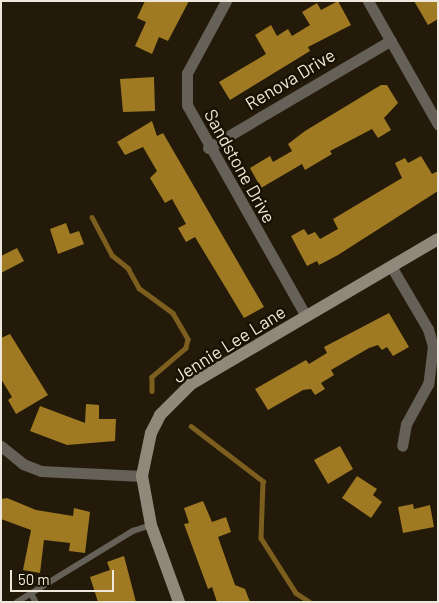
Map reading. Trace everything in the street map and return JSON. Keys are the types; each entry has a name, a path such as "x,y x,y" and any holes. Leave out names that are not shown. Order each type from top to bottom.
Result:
{"street":[{"name":"Sandstone Drive","path":"226,1 187,73 187,105 208,148 306,316"},
{"path":"368,1 438,124"},
{"name":"Renova Drive","path":"208,148 390,40"},
{"name":"Jennie Lee Lane","path":"179,602 151,525 142,476 151,434 177,396 306,316 438,239"},
{"path":"391,266 428,329 433,346 428,384 406,424 402,446"},
{"path":"1,446 23,464 41,471 142,476"}],"lane":[{"path":"17,602 133,531 151,525"},
{"path":"31,594 36,602"}],"building":[{"path":"145,1 189,1 168,41 159,37 152,54 135,46 146,22 137,18"},
{"path":"338,1 351,25 308,47 310,51 230,100 219,82 266,54 255,35 271,25 277,36 288,29 292,36 310,25 302,12 317,3 321,10"},
{"path":"414,1 438,1 438,19 428,25"},
{"path":"154,77 155,111 123,112 120,79"},
{"path":"381,85 387,85 398,103 384,118 391,130 378,138 372,129 330,151 332,154 305,170 302,164 261,188 250,168 270,156 273,162 292,151 288,144 305,131"},
{"path":"152,121 157,136 163,133 264,307 244,318 195,237 186,242 178,228 186,224 172,199 165,203 150,178 157,171 143,147 125,155 117,142"},
{"path":"421,156 432,174 438,171 438,191 338,255 319,265 317,261 307,266 291,236 304,229 308,235 315,232 320,239 338,229 333,219 402,178 395,163 405,158 408,163"},
{"path":"66,223 70,234 79,231 84,244 58,254 50,229"},
{"path":"17,248 24,261 1,273 1,256"},
{"path":"389,313 409,347 393,356 387,347 382,350 378,345 369,348 331,370 334,375 321,383 325,389 315,395 311,389 303,390 268,410 255,389 306,360 309,364 327,353 324,347"},
{"path":"10,334 48,395 16,414 8,400 12,397 1,379 1,338"},
{"path":"86,404 99,405 99,419 116,419 115,441 67,445 30,431 40,406 85,423"},
{"path":"340,446 353,469 328,484 314,460"},
{"path":"357,476 377,489 373,495 382,502 371,518 342,498"},
{"path":"7,498 36,510 73,516 74,508 90,512 85,553 69,551 70,543 44,540 40,573 23,570 31,530 1,519 1,499"},
{"path":"203,501 212,522 226,517 231,532 218,537 235,585 245,589 250,602 217,602 212,587 208,589 184,524 189,523 184,508"},
{"path":"413,504 414,509 430,505 434,527 403,533 398,507"},
{"path":"124,556 136,602 98,602 90,577 110,570 107,562"}],"waterway":[{"path":"92,217 112,255 128,268 139,288 173,313 188,339 186,348 152,377 152,391"},
{"path":"191,426 263,481 261,538 296,593 310,602"}]}
